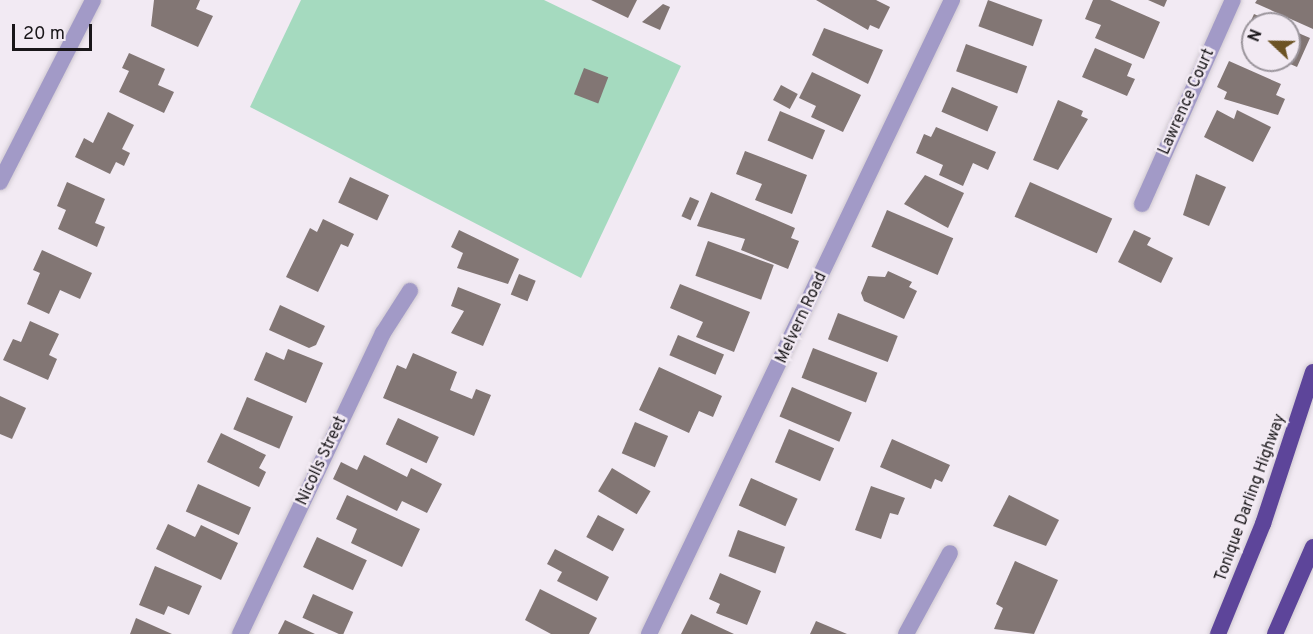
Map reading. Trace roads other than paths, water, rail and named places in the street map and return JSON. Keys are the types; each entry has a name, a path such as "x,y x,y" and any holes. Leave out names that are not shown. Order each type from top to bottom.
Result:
{"highway":[{"name":"Tonique Darling Highway","path":"1218,634 1263,524 1313,372"},
{"path":"1275,634 1313,547"}],"street":[{"path":"0,181 93,0"},
{"name":"Melvern Road","path":"649,634 952,0"},
{"name":"Lawrence Court","path":"1142,204 1233,0"},
{"name":"Nicolls Street","path":"240,634 382,333 410,291"},
{"path":"906,634 950,553"}]}
